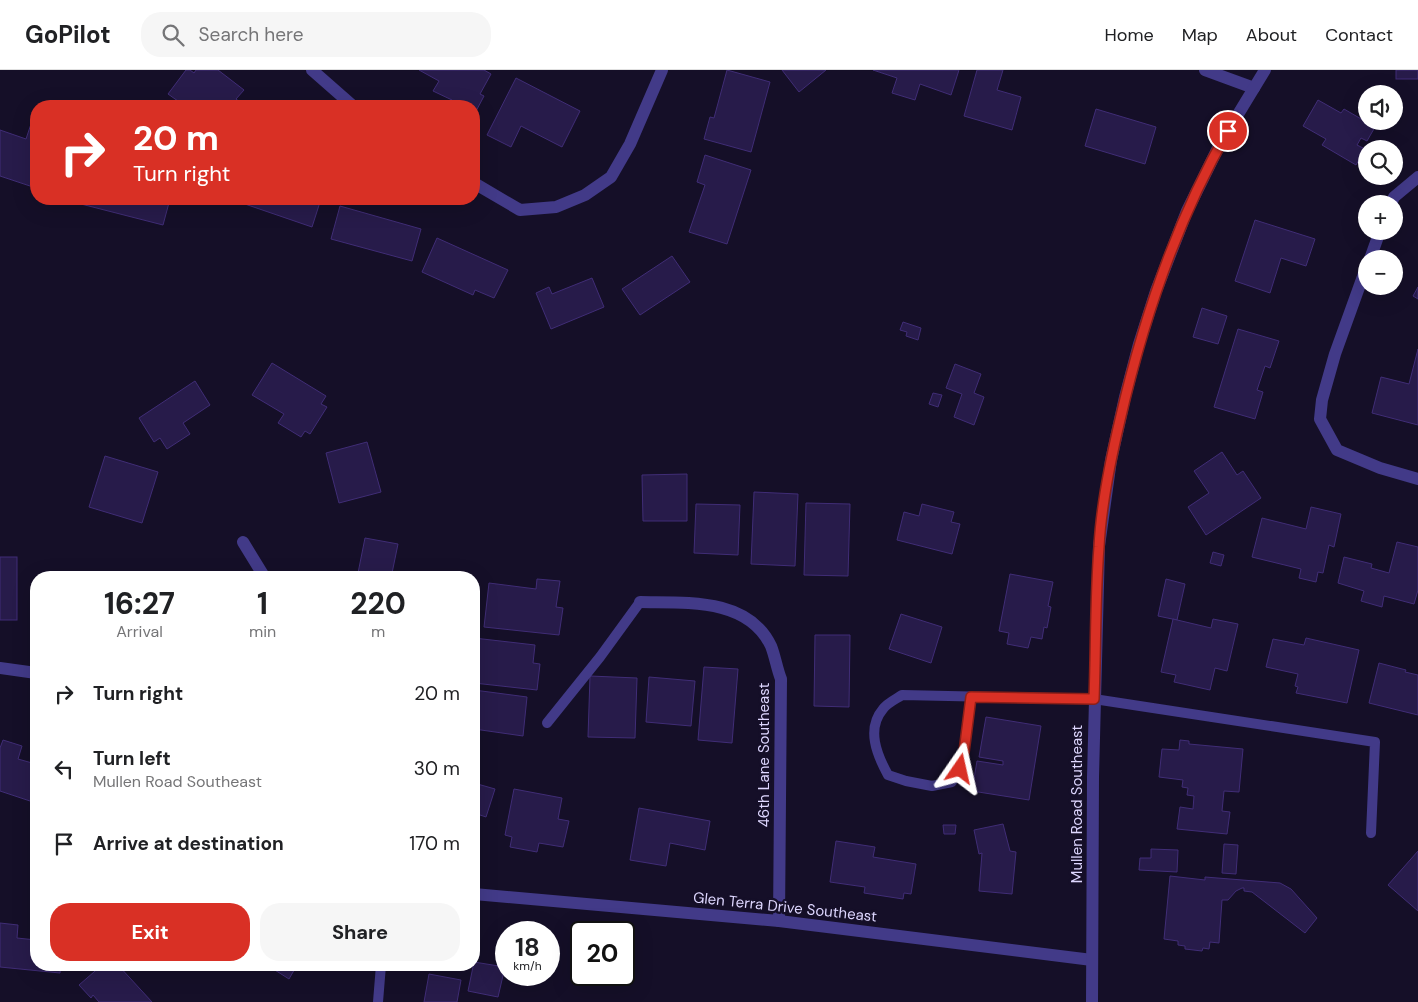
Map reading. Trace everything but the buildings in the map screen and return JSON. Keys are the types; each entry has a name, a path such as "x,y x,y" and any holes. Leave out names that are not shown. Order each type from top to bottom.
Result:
{"street":[{"path":"312,70 346,100"},
{"path":"480,187 520,210 556,207 585,195 611,177 630,144 662,70"},
{"path":"1205,70 1254,88"},
{"name":"Mullen Road Southeast","path":"1092,1002 1094,699 1099,546 1110,460 1125,397 1156,291 1186,210 1220,144 1265,70"},
{"path":"1396,195 1418,177"},
{"path":"1358,290 1335,354 1322,400 1320,419 1336,450 1380,468 1418,479"},
{"path":"243,542 261,571"},
{"name":"46th Lane Southeast","path":"640,602 704,604 726,609 745,618 762,633 771,646 781,679 779,921"},
{"path":"0,668 30,672"},
{"name":"Glen Terra Drive Southeast","path":"480,895 779,921 1092,960"}],"lane":[{"path":"547,723 600,657 640,602"},
{"path":"971,697 964,752 960,769 952,782 932,786 888,775 879,758 873,728 883,708 902,695 1094,699 1375,742 1372,833"},
{"path":"378,1002 381,971"}],"route":[{"path":"960,769 971,697 1094,699 1099,546 1110,460 1125,397 1156,291 1186,210 1228,131"}]}
